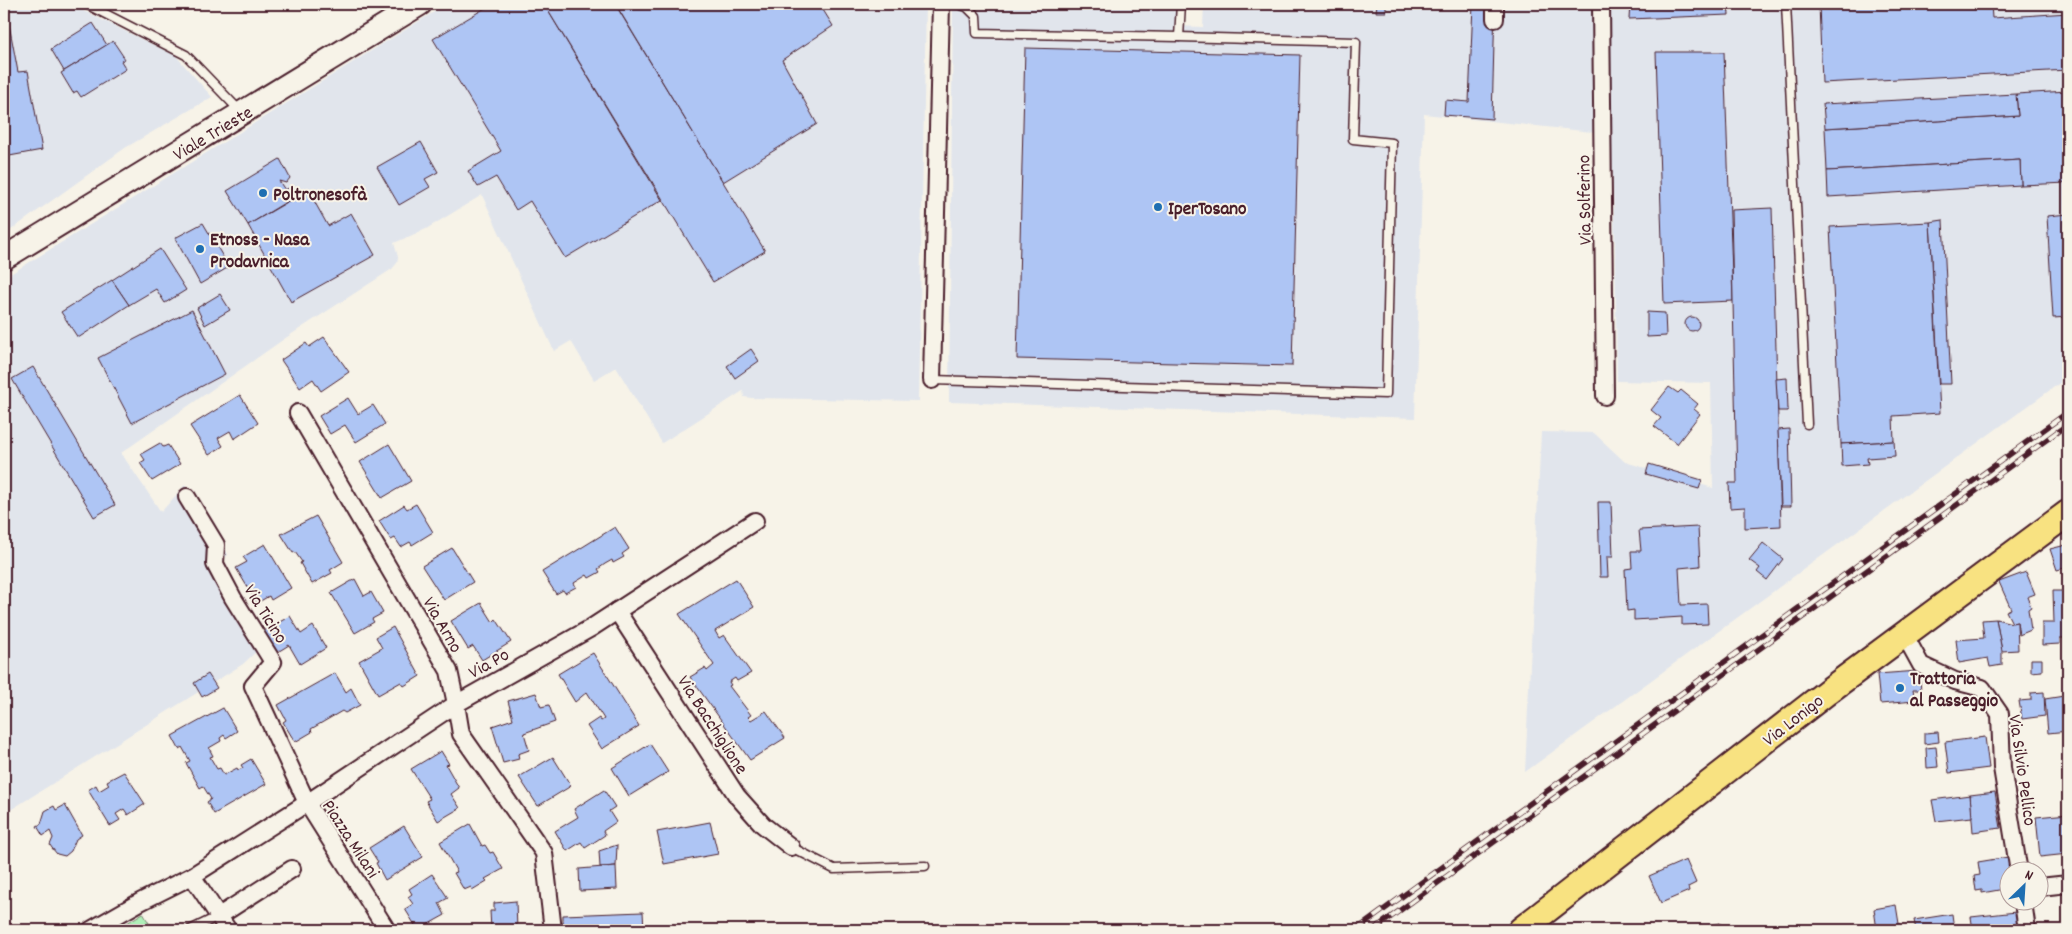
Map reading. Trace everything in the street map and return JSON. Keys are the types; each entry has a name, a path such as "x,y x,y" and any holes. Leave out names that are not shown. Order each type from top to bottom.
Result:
{"main road":[{"name":"Viale Trieste","path":"4,258 420,4"},
{"name":"Via Lonigo","path":"1521,930 1904,634 2068,513"}],"street":[{"path":"932,380 941,4"},
{"name":"Via Solferino","path":"1600,4 1605,396"},
{"name":"Via Arno","path":"298,413 449,671 456,704"},
{"name":"Via Ticino","path":"187,497 216,545 215,564 233,598 273,662 253,686 307,803"},
{"name":"Via Po","path":"456,704 617,612 755,522"},
{"name":"Via Bacchiglione","path":"617,612 737,796 763,825 791,847"},
{"name":"Via Silvio Pellico","path":"1904,634 1921,665 1955,681 1982,688 2000,714 2002,768 2017,862"},
{"path":"307,803 456,704 461,734 544,853 553,930"},
{"name":"Piazza Milani","path":"91,930 140,902 192,876 307,803 385,927 379,930"},
{"path":"219,916 292,869"},
{"path":"192,876 228,930"},
{"path":"2050,886 2068,884"},
{"path":"2024,912 2026,930"}],"lane":[{"path":"86,4 186,55 242,114"},
{"path":"932,380 1386,394 1392,142 1353,139 1356,42 977,33 976,16 967,7 957,4"},
{"path":"1179,37 1181,4"},
{"path":"1786,4 1807,424"},
{"path":"791,847 834,869 925,866"},
{"path":"190,930 219,916"}],"shaded area":[{"path":"4,4 66,4 86,12 176,56 212,97 125,148 4,235"},
{"path":"447,4 926,4 918,401 752,398 744,397 743,391 662,443 616,367 594,380 571,341 554,351 482,195 426,229 394,243 398,257 397,263 392,269 284,339 121,453 161,512 185,485 216,534 221,538 228,555 211,567 260,648 243,664 4,814 4,278"},
{"path":"953,4 1175,4 1175,26 1203,27 1204,4 2068,4 2068,377 1525,772 1541,432 1594,433 1625,462 1713,488 1711,383 1617,381 1611,134 1424,114 1415,418 949,402"}],"green space":[{"path":"143,913 153,930 116,930"}],"building":[{"path":"492,4 544,4 662,200 565,258 530,201 516,210 496,177 478,187 468,171 501,151 433,39"},
{"path":"544,4 615,4 765,251 713,282"},
{"path":"629,4 823,4 820,5 833,26 782,60 817,124 723,182 619,10"},
{"path":"1377,4 1386,4 1386,12 1376,12"},
{"path":"1473,4 1495,4 1492,119 1444,115 1445,100 1469,102"},
{"path":"1630,4 1728,4 1729,15 1629,19"},
{"path":"1819,4 1991,4 1992,18 2068,13 2068,70 1822,83"},
{"path":"8,19 18,72 28,71 42,150 4,157 4,20"},
{"path":"93,23 107,45 64,71 51,49"},
{"path":"113,41 125,59 121,61 126,69 81,97 77,91 73,93 61,73"},
{"name":"IperTosano","path":"1025,48 1300,55 1292,366 1017,359"},
{"path":"1656,52 1724,52 1733,301 1664,304"},
{"path":"2068,91 2068,183 2021,185 2020,160 1827,171 1825,128 2018,116 2016,94"},
{"path":"2016,94 2018,116 1825,128 1823,104"},
{"path":"421,142 438,172 425,179 430,187 399,205 377,167"},
{"path":"280,159 290,178 286,183 279,181 285,190 291,187 296,196 248,225 227,191"},
{"path":"2020,160 2021,185 1828,197 1827,171"},
{"path":"308,190 328,226 351,213 375,255 291,302 248,225"},
{"path":"1772,208 1781,526 1745,528 1745,507 1730,508 1729,483 1737,483 1731,210"},
{"path":"2068,214 2068,317 2053,318 2047,216"},
{"path":"1943,220 1951,384 1939,384 1930,222"},
{"path":"1930,222 1940,413 1893,416 1894,441 1841,444 1830,227"},
{"path":"203,223 229,267 200,284 175,238"},
{"path":"160,249 186,290 165,303 156,289 129,305 112,280"},
{"path":"112,280 129,305 78,338 61,312"},
{"path":"220,294 230,310 205,325 197,308"},
{"path":"192,310 225,374 132,423 98,358"},
{"path":"1647,312 1665,313 1666,336 1647,337"},
{"path":"1689,317 1695,317 1699,324 1695,331 1689,331 1685,327 1685,321"},
{"path":"324,337 349,372 321,391 313,379 300,388 281,360 306,343 309,347"},
{"path":"751,349 759,361 735,378 727,366"},
{"path":"33,367 115,505 94,517 12,379"},
{"path":"1787,378 1788,411 1778,411 1776,379"},
{"path":"1669,387 1678,393 1681,390 1698,404 1694,409 1700,414 1677,444 1654,426 1661,418 1651,410"},
{"path":"240,395 258,423 234,439 230,431 218,438 223,446 209,455 190,426"},
{"path":"348,398 358,414 373,405 385,424 356,442 345,425 330,434 319,416"},
{"path":"1789,429 1791,506 1781,506 1778,430"},
{"path":"1894,441 1895,456 1867,458 1868,464 1842,466 1841,444"},
{"path":"160,443 163,447 168,445 180,464 152,481 140,463 145,460 141,454"},
{"path":"389,444 411,481 382,498 360,462"},
{"path":"1649,464 1702,480 1699,489 1646,474"},
{"path":"1598,502 1611,502 1613,557 1607,557 1608,577 1600,577"},
{"path":"416,504 433,532 412,545 410,542 401,547 395,538 391,540 379,521 404,505 407,509"},
{"path":"316,516 343,562 330,570 332,573 312,584 300,563 302,562 295,552 293,553 281,534"},
{"path":"615,527 629,549 622,554 624,557 613,563 612,560 605,564 598,569 600,572 589,578 587,575 574,583 576,587 565,593 563,590 556,594 542,572"},
{"path":"1698,527 1700,566 1679,568 1681,605 1707,604 1708,624 1682,625 1682,617 1634,620 1634,610 1627,611 1625,569 1632,568 1631,551 1641,551 1639,530"},
{"path":"2068,539 2068,567 2057,570 2050,549 2066,545 2065,540"},
{"path":"1763,543 1783,559 1767,580 1757,572 1760,568 1749,560"},
{"path":"265,544 291,588 271,600 269,596 257,603 236,568 247,562 243,557"},
{"path":"452,548 473,582 444,600 422,566"},
{"path":"2026,572 2035,594 2027,597 2031,607 2028,609 2031,630 2019,635 2017,622 2012,623 2006,611 2011,609 1999,582"},
{"path":"355,579 364,596 371,592 383,613 372,619 374,622 355,633 331,593"},
{"path":"736,579 754,607 715,631 719,638 724,635 751,673 737,681 735,678 729,682 731,685 729,686 751,715 748,717 751,720 766,711 785,738 750,760 690,677 705,668 707,671 714,665 679,614"},
{"path":"2053,591 2068,591 2068,638 2060,638 2060,644 2042,645 2042,623 2054,623"},
{"path":"481,603 493,622 496,619 511,642 482,660 473,646 468,649 451,621"},
{"path":"290,616 301,634 313,626 326,648 300,664 289,645 276,653 264,631"},
{"path":"1996,619 2012,623 2017,622 2018,650 2002,651"},
{"path":"1996,619 2002,651 2002,665 1990,667 1988,658 1959,663 1956,640 1984,638 1982,620"},
{"path":"393,627 420,676 404,686 401,682 378,695 359,661 382,648 376,637"},
{"path":"593,653 639,726 602,749 587,726 599,718 601,721 604,719 587,692 575,702 558,674"},
{"path":"2031,659 2042,659 2042,671 2031,672"},
{"path":"1919,671 1921,690 1913,690 1915,701 1880,704 1877,674"},
{"path":"335,673 346,692 351,688 360,705 345,713 342,711 311,729 312,732 295,742 283,722 286,720 278,705"},
{"path":"208,674 217,688 202,697 194,683"},
{"path":"2044,692 2045,716 2022,719 2019,701 2031,700 2031,693"},
{"path":"536,693 541,707 549,705 555,722 524,733 529,750 518,754 519,759 503,763 492,726 513,719 508,701"},
{"path":"2064,696 2068,731 2048,733 2045,699"},
{"path":"223,708 237,731 226,738 224,735 220,738 221,741 209,748 213,756 210,757 217,769 220,768 224,775 237,768 238,770 243,768 241,765 251,759 266,784 214,814 207,802 211,799 203,786 200,788 186,763 190,761 182,747 179,749 172,736"},
{"path":"1938,732 1939,742 1924,744 1924,733"},
{"path":"1985,737 1989,768 1949,773 1945,742"},
{"path":"650,744 668,772 629,796 612,768"},
{"path":"1936,747 1938,767 1927,768 1926,748"},
{"path":"441,751 449,764 446,765 459,788 451,794 460,808 438,821 426,801 430,799 411,769"},
{"path":"553,757 571,786 538,806 519,777"},
{"path":"124,772 145,804 128,815 124,809 116,814 120,820 110,826 88,790 96,785 99,791 109,785 107,781"},
{"path":"604,790 615,807 609,811 616,822 603,831 605,835 585,848 581,842 567,851 555,831 578,817 574,809"},
{"path":"1995,792 2001,828 1973,832 1970,795"},
{"path":"1970,795 1972,817 1936,821 1932,800"},
{"path":"65,805 82,835 76,839 71,851 65,856 57,854 50,845 53,838 50,831 43,836 37,826 41,824 45,811 54,806 56,810"},
{"path":"2068,814 2068,854 2040,857 2036,817"},
{"path":"710,822 718,854 664,864 657,832"},
{"path":"470,824 482,846 485,845 490,853 493,852 503,869 485,879 487,881 472,890 471,887 464,890 454,873 457,872 440,842"},
{"path":"404,826 423,857 385,880 376,863 378,862 369,848"},
{"path":"617,845 616,866 600,867 599,851"},
{"path":"2008,857 2009,862 2000,862 2000,890 1982,893 1982,890 1976,891 1974,876 1980,875 1978,862"},
{"path":"1686,860 1696,883 1688,887 1689,891 1661,903 1649,876"},
{"path":"616,866 617,889 580,891 579,869"},
{"path":"432,874 448,898 439,903 445,915 418,930 405,909 413,904 408,897 412,894 409,889"},
{"path":"516,901 517,930 491,930 490,911 494,911 494,903"},
{"path":"1896,905 1900,930 1877,930 1874,909"},
{"path":"643,912 644,930 563,930 563,915"},
{"path":"2016,912 2019,930 1973,930 1971,917"},
{"path":"1952,914 1954,930 1916,930 1914,920"},
{"path":"1720,923 1721,929 1729,927 1729,930 1693,930 1693,928"}],"railway":[{"path":"1356,930 2068,412"},
{"path":"1373,930 2068,424"}],"place":[{"name":"Poltronesofà","path":"263,193"},
{"name":"IperTosano","path":"1158,207"},
{"name":"Etnoss - Nasa Prodavnica","path":"200,249"},
{"name":"Trattoria al Passeggio","path":"1900,688"}]}
